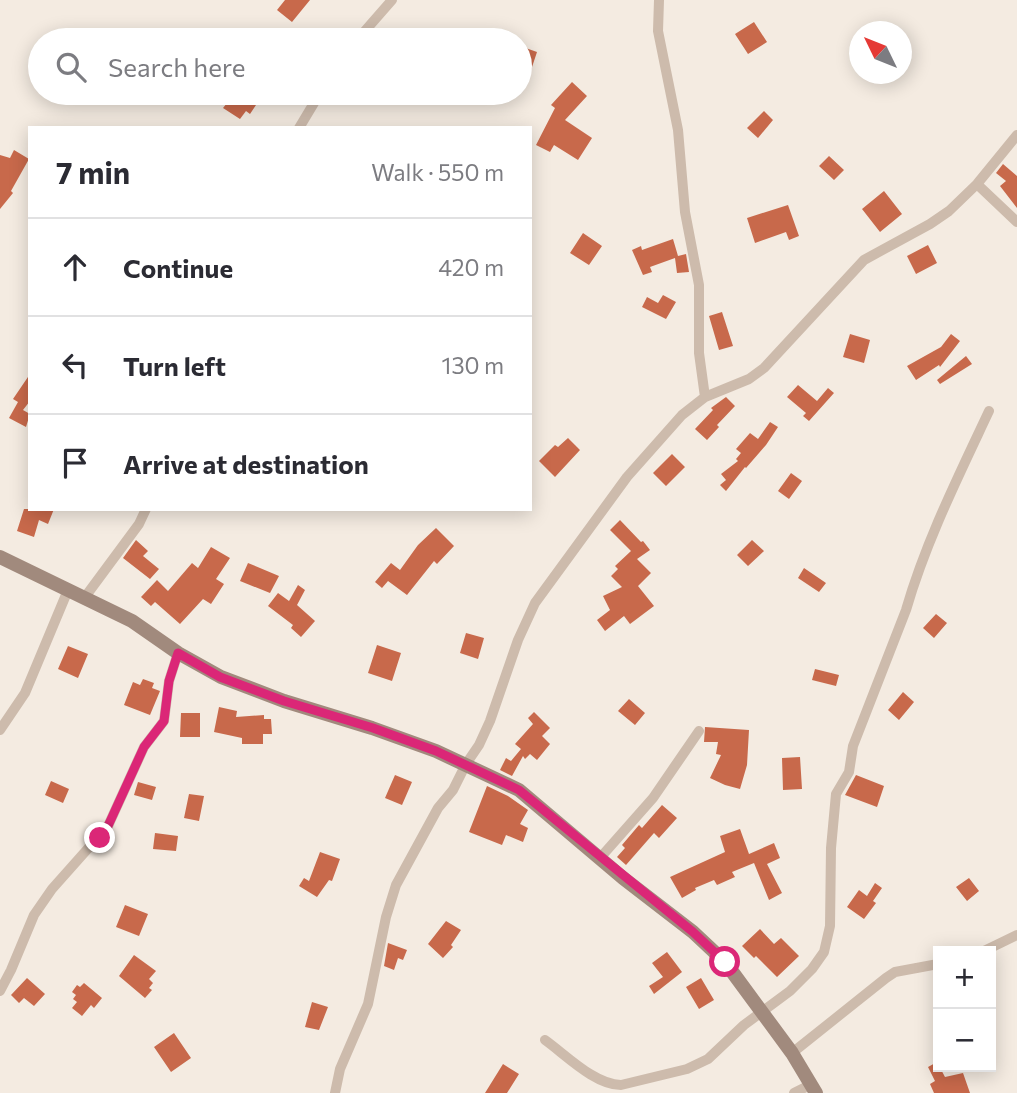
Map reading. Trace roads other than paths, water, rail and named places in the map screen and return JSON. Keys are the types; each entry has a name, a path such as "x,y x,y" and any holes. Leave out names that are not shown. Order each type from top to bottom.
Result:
{"street":[{"path":"368,28 392,0"},
{"path":"659,0 658,31 678,130 685,212 699,285 699,353 705,397"},
{"path":"300,126 313,105"},
{"path":"335,1093 340,1069 368,1004 386,917 396,886 438,808 459,781 466,764 479,745 535,603 628,477 682,415 705,397 740,384 764,368 864,260 949,211 977,184 1017,135"},
{"path":"977,184 1017,222"},
{"path":"545,1040 596,1079 610,1085 621,1085 687,1069 708,1059 812,970 824,952 830,926 831,848 836,794 849,772 853,746 906,610 911,588 989,411"},
{"path":"85,597 139,524 145,511"},
{"path":"0,557 131,621 220,677 436,751 519,790 693,932 725,962 792,1053 814,1089 794,1093"},
{"path":"0,730 25,694 68,590"},
{"path":"0,991 34,915 52,889 108,826 144,747 164,721 169,681 178,653"},
{"path":"600,858 653,798 699,731"},
{"path":"994,946 1017,935"},
{"path":"792,1053 895,972 933,965"}]}
